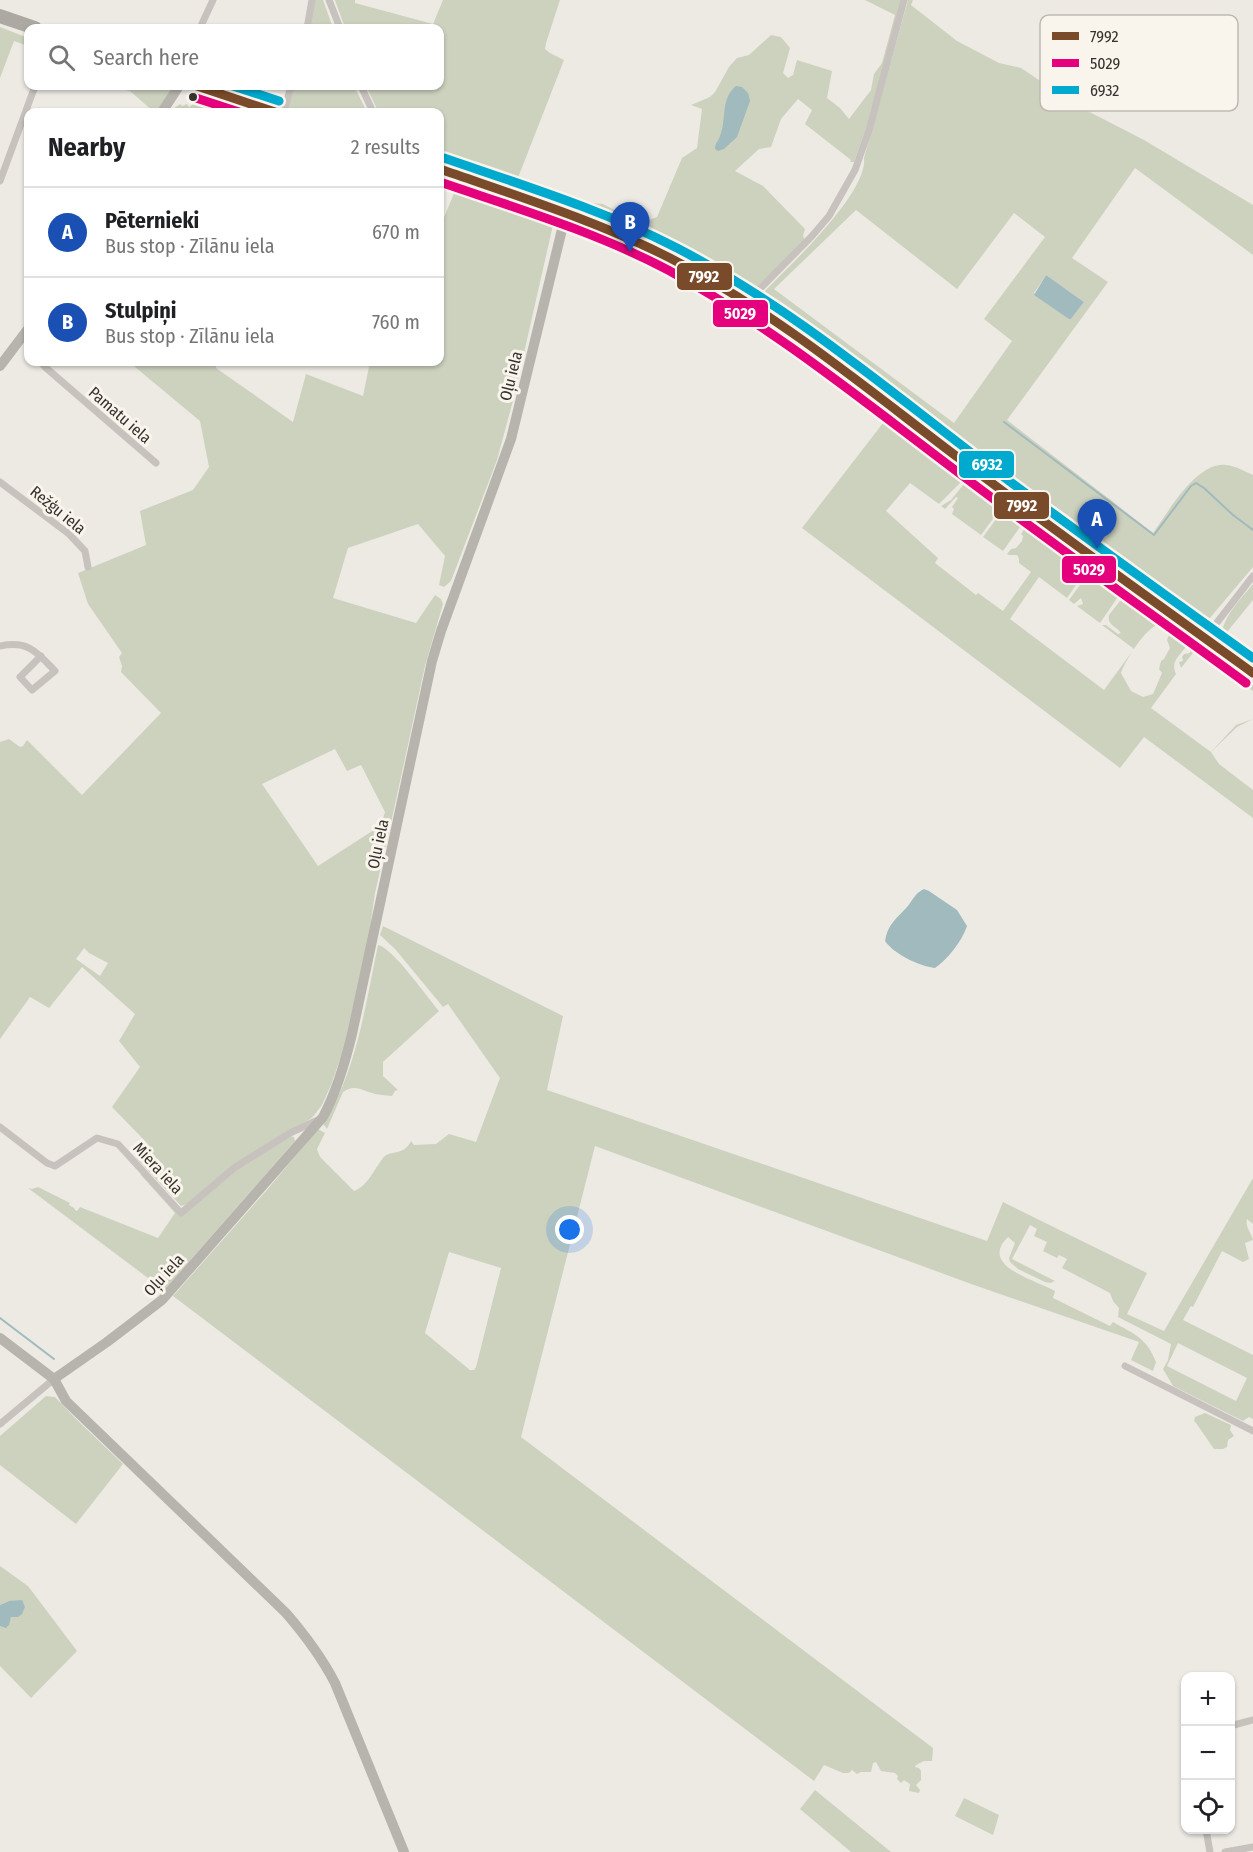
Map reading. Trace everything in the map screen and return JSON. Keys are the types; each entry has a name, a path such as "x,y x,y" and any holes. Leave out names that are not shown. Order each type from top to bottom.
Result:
{"highway":[{"path":"0,16 24,24"},
{"path":"209,90 263,108"},
{"path":"444,170 624,236 670,258 746,303 788,330 1253,673"}],"street":[{"path":"202,24 213,0"},
{"path":"308,24 312,0"},
{"path":"329,0 338,24"},
{"path":"746,303 830,216 851,179 869,130 904,0"},
{"path":"27,108 34,90"},
{"path":"165,108 176,90"},
{"path":"285,108 290,90"},
{"path":"363,90 371,108"},
{"path":"0,181 24,116"},
{"name":"Oļu iela","path":"54,1378 162,1300 322,1117 332,1101 352,1034 432,661 511,439 566,213"},
{"path":"0,366 24,338"},
{"name":"Pamatu iela","path":"44,366 156,463"},
{"name":"Režģu iela","path":"0,482 69,534 85,551 88,567"},
{"path":"1205,638 1253,576"},
{"path":"0,646 22,645 32,649 41,656 55,670 32,690 20,677 41,656"},
{"name":"Miera iela","path":"0,1127 47,1163 55,1166 97,1138 117,1144 181,1213 234,1168 290,1133 322,1117"},
{"path":"0,1338 54,1378 66,1401 277,1605 307,1637 335,1683 404,1852"},
{"path":"1125,1366 1253,1431"},
{"path":"0,1424 54,1378"},
{"path":"1235,1725 1253,1720"},
{"path":"1207,1834 1210,1852"},
{"path":"1225,1852 1253,1847"}],"green space":[{"path":"314,0 323,0 332,24 310,24"},
{"path":"335,0 355,0 355,3 433,24 344,24"},
{"path":"443,0 560,0 545,49 564,60 514,188 444,164 444,108 377,108 368,90 444,90 444,24 433,24"},
{"path":"865,0 902,0 866,128 854,162 850,162 851,160 805,124 812,110 798,99 781,119 771,147 759,149 735,171 763,186 805,229 803,236 805,240 749,295 719,277 720,272 712,269 709,271 628,231 528,191 527,186 576,202 603,204 633,220 646,221 657,217 682,158 697,148 702,109 691,105 710,97 737,58 749,55 771,35 781,37 790,48 783,73 788,78 793,75 797,60 832,71 827,98 849,119 871,90 874,74 882,63 895,15"},
{"path":"908,0 913,0 911,5 957,41 999,63 1021,68 1040,81 1040,111 1088,111 1144,140 1253,205 1253,255 1135,168 1072,258 1108,282 1007,420 1153,533 1184,490 1204,471 1215,466 1226,465 1253,475 1253,567 1209,619 1199,622 1187,617 1100,553 1101,550 1095,546 1093,548 891,399 772,309 763,298 765,291 841,209 862,173 864,158","holes":["856,210 957,289 1014,213 1045,237 984,319 1012,341 954,423 774,289","1046,275 1084,302 1071,319 1034,293"]},
{"path":"0,27 24,36 24,45 14,41 0,78"},
{"path":"126,90 170,91 160,108 149,108 130,91"},
{"path":"293,90 356,90 365,108 288,108"},
{"path":"202,98 217,105 215,108 174,108 180,104 182,106 187,104 189,107"},
{"path":"455,191 553,225 514,397 497,460 451,581 444,587 439,585 445,556 418,524 348,548 333,598 416,623 435,595 441,599 443,604 425,666 391,823 382,822 385,812 361,765 347,771 335,749 262,784 318,866 380,826 390,827 344,1048 331,1085 322,1105 312,1118 233,1166 187,1204 181,1206 136,1158 148,1144 112,1107 140,1067 119,1041 135,1014 82,967 49,1008 30,997 0,1039 0,742 9,739 20,747 27,740 82,795 161,713 121,672 119,657 122,653 88,604 78,573 146,545 140,511 193,490 209,467 200,421 134,366 216,366 293,422 306,374 363,396 369,366 444,366 444,217","holes":["84,948 108,963 100,976 76,959"]},
{"path":"857,389 967,473 968,475 939,504 910,483 886,511 938,558 935,563 976,595 978,593 1003,611 1031,572 1019,563 1017,555 1007,554 1022,541 1021,534 1027,525 1033,522 1053,537 1052,539 1059,541 1088,561 1089,566 1067,598 1039,577 1010,619 1104,690 1131,653 1121,673 1131,691 1143,697 1153,694 1162,673 1159,669 1161,661 1170,648 1167,640 1170,632 1158,625 1153,627 1134,649 1102,625 1106,625 1118,634 1121,633 1111,623 1109,615 1127,592 1129,591 1189,637 1186,647 1175,663 1176,674 1151,708 1211,752 1219,764 1253,790 1253,818 1144,737 1120,768 802,528 883,423 853,400"},
{"path":"972,477 1006,501 981,535 952,514 954,509 952,507 958,498 956,497 945,509 941,506 951,500"},
{"path":"1008,503 1021,512 1025,520 1003,551 983,537"},
{"path":"1094,567 1124,588 1100,623 1077,606 1083,604 1081,598 1074,604 1069,600"},
{"path":"1253,584 1253,600 1223,637 1253,659 1253,665 1230,648 1221,636 1225,621"},
{"path":"1197,642 1253,681 1253,691 1196,649 1181,668 1179,662 1183,661 1182,657 1190,653 1191,647"},
{"path":"1253,719 1237,727 1211,752 1236,725"},
{"path":"383,926 563,1016 547,1090 987,1241 1003,1202 1147,1273 1127,1314 1164,1331 1253,1178 1253,1224 1247,1219 1247,1227 1253,1240 1245,1243 1249,1259 1243,1262 1222,1251 1193,1307 1191,1306 1183,1320 1253,1355 1253,1419 1249,1417 1243,1421 1173,1386 1163,1369 1168,1360 1171,1344 1118,1317 1119,1308 1110,1293 1062,1268 1067,1259 1059,1255 1057,1258 1043,1251 1047,1242 1034,1236 1037,1229 1030,1225 1012,1259 1055,1281 1045,1282 1018,1269 1010,1262 1009,1258 1015,1243 1008,1237 1001,1247 1000,1256 1005,1264 1024,1277 1055,1291 1053,1298 1110,1326 1113,1322 1139,1338 1148,1347 1156,1362 1153,1371 1131,1360 1139,1342 974,1285 595,1146 521,1437 933,1748 932,1761 924,1761 915,1767 921,1771 921,1780 916,1785 920,1790 919,1793 909,1791 910,1784 904,1780 901,1783 895,1773 881,1771 876,1762 873,1763 871,1772 857,1774 852,1770 849,1773 843,1773 824,1765 814,1781 173,1296 318,1129 325,1133 317,1149 320,1157 354,1191 367,1181 386,1155 404,1149 411,1141 414,1145 436,1144 449,1134 476,1142 500,1078 448,1004 443,1007 395,949 380,935","holes":["449,1252 501,1268 474,1370 470,1370 425,1333","1178,1343 1247,1378 1236,1401 1167,1366"]},
{"path":"378,945 401,963 439,1011 383,1062 383,1076 398,1090 392,1096 374,1094 358,1088 351,1088 343,1092 327,1129 323,1124 335,1104 352,1060"},
{"path":"290,1136 294,1137 295,1141 164,1290 28,1188 38,1187 70,1203 69,1205 77,1211 80,1207 158,1238 175,1213 140,1174 182,1215 235,1171"},
{"path":"46,1396 55,1397 123,1464 76,1524 0,1465 0,1436"},
{"path":"1205,1413 1231,1425 1230,1430 1234,1436 1228,1440 1227,1447 1214,1449 1194,1421 1195,1417"},
{"path":"0,1566 28,1586 77,1651 31,1698 0,1666 0,1626 7,1627 11,1617 9,1601 0,1605"},
{"path":"815,1790 891,1852 851,1852 800,1809"},
{"path":"964,1798 999,1815 993,1835 955,1816"}],"water":[{"path":"736,86 742,87 748,93 750,101 737,137 724,149 718,151 715,147 722,130 726,103"},
{"path":"1046,275 1084,302 1071,319 1034,295"},
{"path":"924,889 957,910 967,926 954,949 935,968 907,959 885,941 893,922"},
{"path":"22,1600 25,1607 22,1614 18,1617 11,1617 6,1628 0,1626 0,1605 9,1601"}],"waterway":[{"path":"1004,422 1154,535 1191,486 1196,483 1253,530"},
{"path":"0,1318 54,1359"}],"transit line":[{"name":"7992","path":"209,90 263,108"},
{"name":"6932","path":"245,90 279,101"},
{"name":"5029","path":"193,97 227,108"},
{"name":"6932","path":"444,158 562,199 649,234 754,293 828,343 1040,504 1253,658"},
{"name":"7992","path":"444,170 614,232 709,279 819,352 1032,513 1253,673"},
{"name":"5029","path":"444,183 556,222 641,256 743,315 780,339 1027,524 1246,683"}],"place":[{"name":"Stulpiņi","path":"630,252"},
{"name":"Pēternieki","path":"1097,549"}]}
